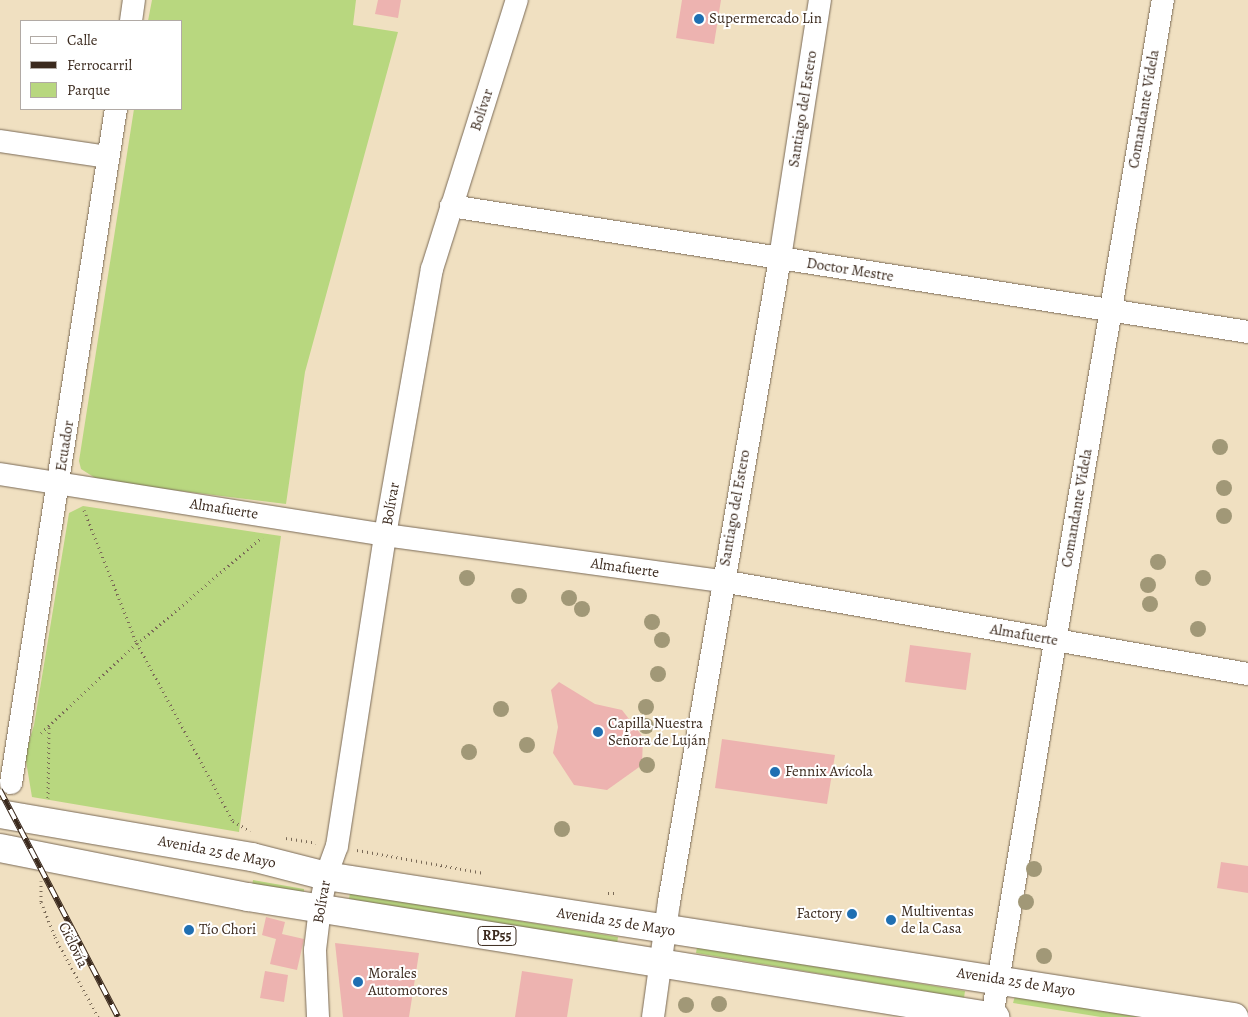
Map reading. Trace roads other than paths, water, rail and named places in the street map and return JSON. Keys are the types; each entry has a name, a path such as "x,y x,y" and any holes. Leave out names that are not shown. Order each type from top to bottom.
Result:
{"main road":[{"name":"Avenida 25 de Mayo","path":"0,814 252,857 326,876 1234,1017"},
{"name":"RP55","path":"0,848 248,897 993,1017"}],"street":[{"path":"131,20 134,0"},
{"name":"Bolívar","path":"318,1017 315,950 320,908 326,876 337,846 386,535 432,269 517,0"},
{"name":"Santiago del Estero","path":"653,1017 722,582 780,258 820,0"},
{"name":"Comandante Videla","path":"993,1017 1163,0"},
{"name":"Ecuador","path":"11,783 67,485 108,157 116,110"},
{"path":"0,141 108,157"},
{"name":"Doctor Mestre","path":"451,206 1110,312 1248,332"},
{"name":"Almafuerte","path":"0,474 386,535 722,582 1248,674"}],"railway":[{"path":"0,790 118,1017"}],"place":[{"name":"Supermercado Lin","path":"699,19"},
{"name":"Capilla Nuestra Señora de Luján","path":"598,732"},
{"name":"Fennix Avícola","path":"775,772"},
{"name":"Factory","path":"852,914"},
{"name":"Multiventas de la Casa","path":"891,920"},
{"name":"Tío Chori","path":"189,930"},
{"name":"Morales Automotores","path":"358,982"}]}
